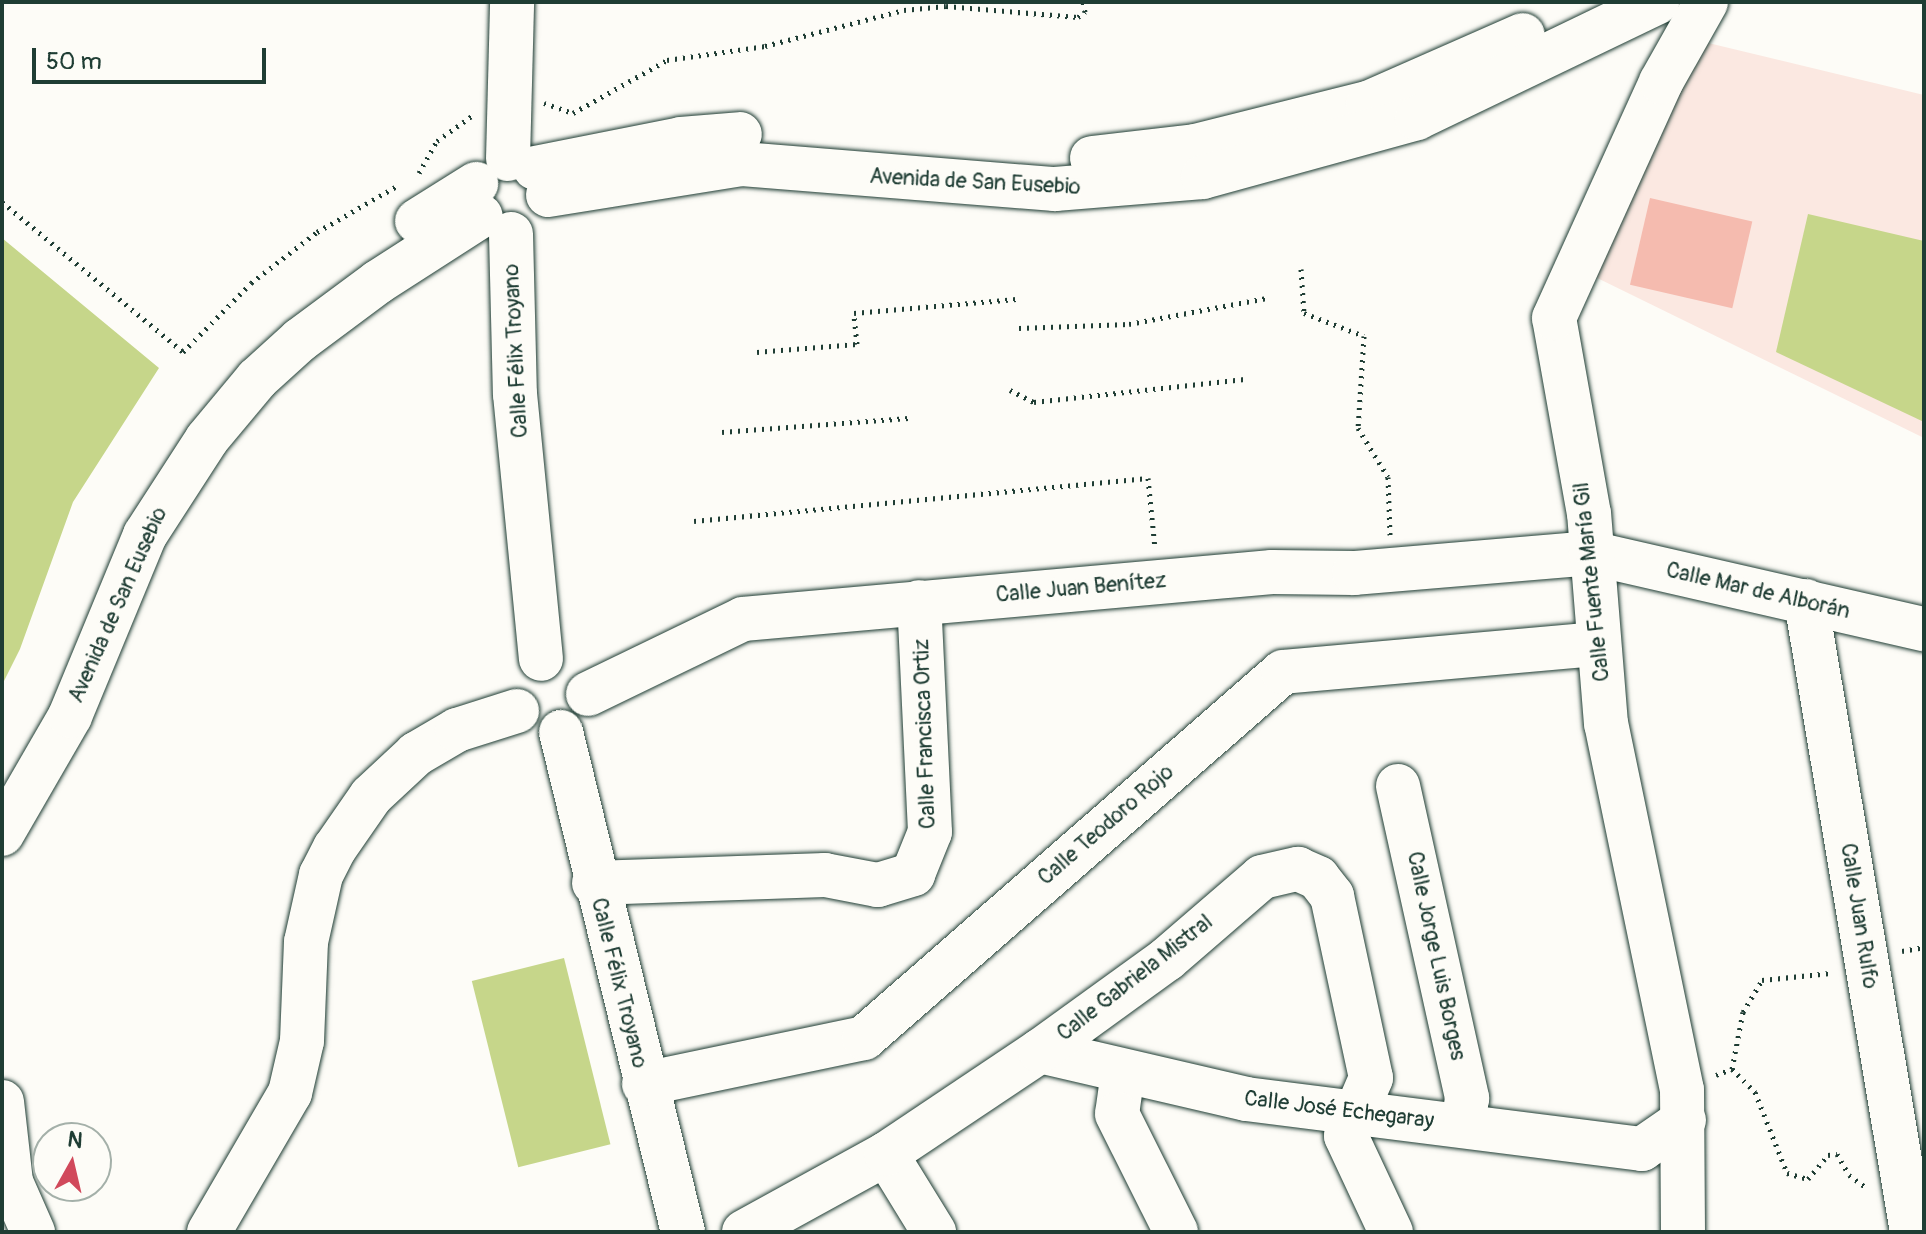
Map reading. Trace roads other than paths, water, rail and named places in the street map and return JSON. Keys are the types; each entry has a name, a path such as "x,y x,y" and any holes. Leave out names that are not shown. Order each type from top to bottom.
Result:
{"street":[{"name":"Calle Félix Troyano","path":"512,2 510,193 515,394 541,659"},
{"name":"Avenida de San Eusebio","path":"2,780 51,692 127,512 188,415 238,356 281,316 510,193 734,134 1047,159 1195,146 1368,103 1590,2"},
{"name":"Avenida de San Eusebio","path":"2,834 70,716 145,535 207,439 257,379 300,340 510,193 742,164 1055,189 1203,177 1417,118 1658,2"},
{"name":"Calle Fuente María Gil","path":"1683,1212 1683,1105 1629,847 1596,644 1591,553 1554,318 1661,82 1706,2"},
{"name":"Calle Juan Benítez","path":"588,694 743,619 1158,582 1392,570 1591,553"},
{"name":"Calle Mar de Alborán","path":"1591,553 1924,629"},
{"name":"Calle Juan Rulfo","path":"1806,601 1910,1220"},
{"name":"Calle Francisca Ortiz","path":"594,883 825,875 878,885 913,874 930,832 919,602"},
{"name":"Calle Teodoro Rojo","path":"644,1084 864,1038 1283,672 1596,644"},
{"path":"541,659 570,665 588,694 580,718 561,732 536,730 517,711 517,678 541,659"},
{"path":"209,1232 290,1093 302,1041 313,909 321,875 341,838 371,796 416,754 457,730 517,711"},
{"name":"Calle Félix Troyano","path":"561,732 594,883 683,1232"},
{"name":"Calle Jorge Luis Borges","path":"1398,786 1467,1098 1463,1126"},
{"name":"Calle Gabriela Mistral","path":"744,1232 886,1154 1040,1051 1167,959 1262,877 1298,869 1318,878 1332,896 1371,1078 1359,1112"},
{"name":"Calle José Echegaray","path":"1040,1051 1246,1099 1642,1149"},
{"path":"1123,1072 1117,1114 1176,1232"},
{"path":"2,1102 11,1182 33,1232"},
{"path":"1683,1105 1642,1149 1683,1212"},
{"path":"1359,1112 1346,1136 1391,1232"},
{"path":"886,1154 934,1232"}]}
